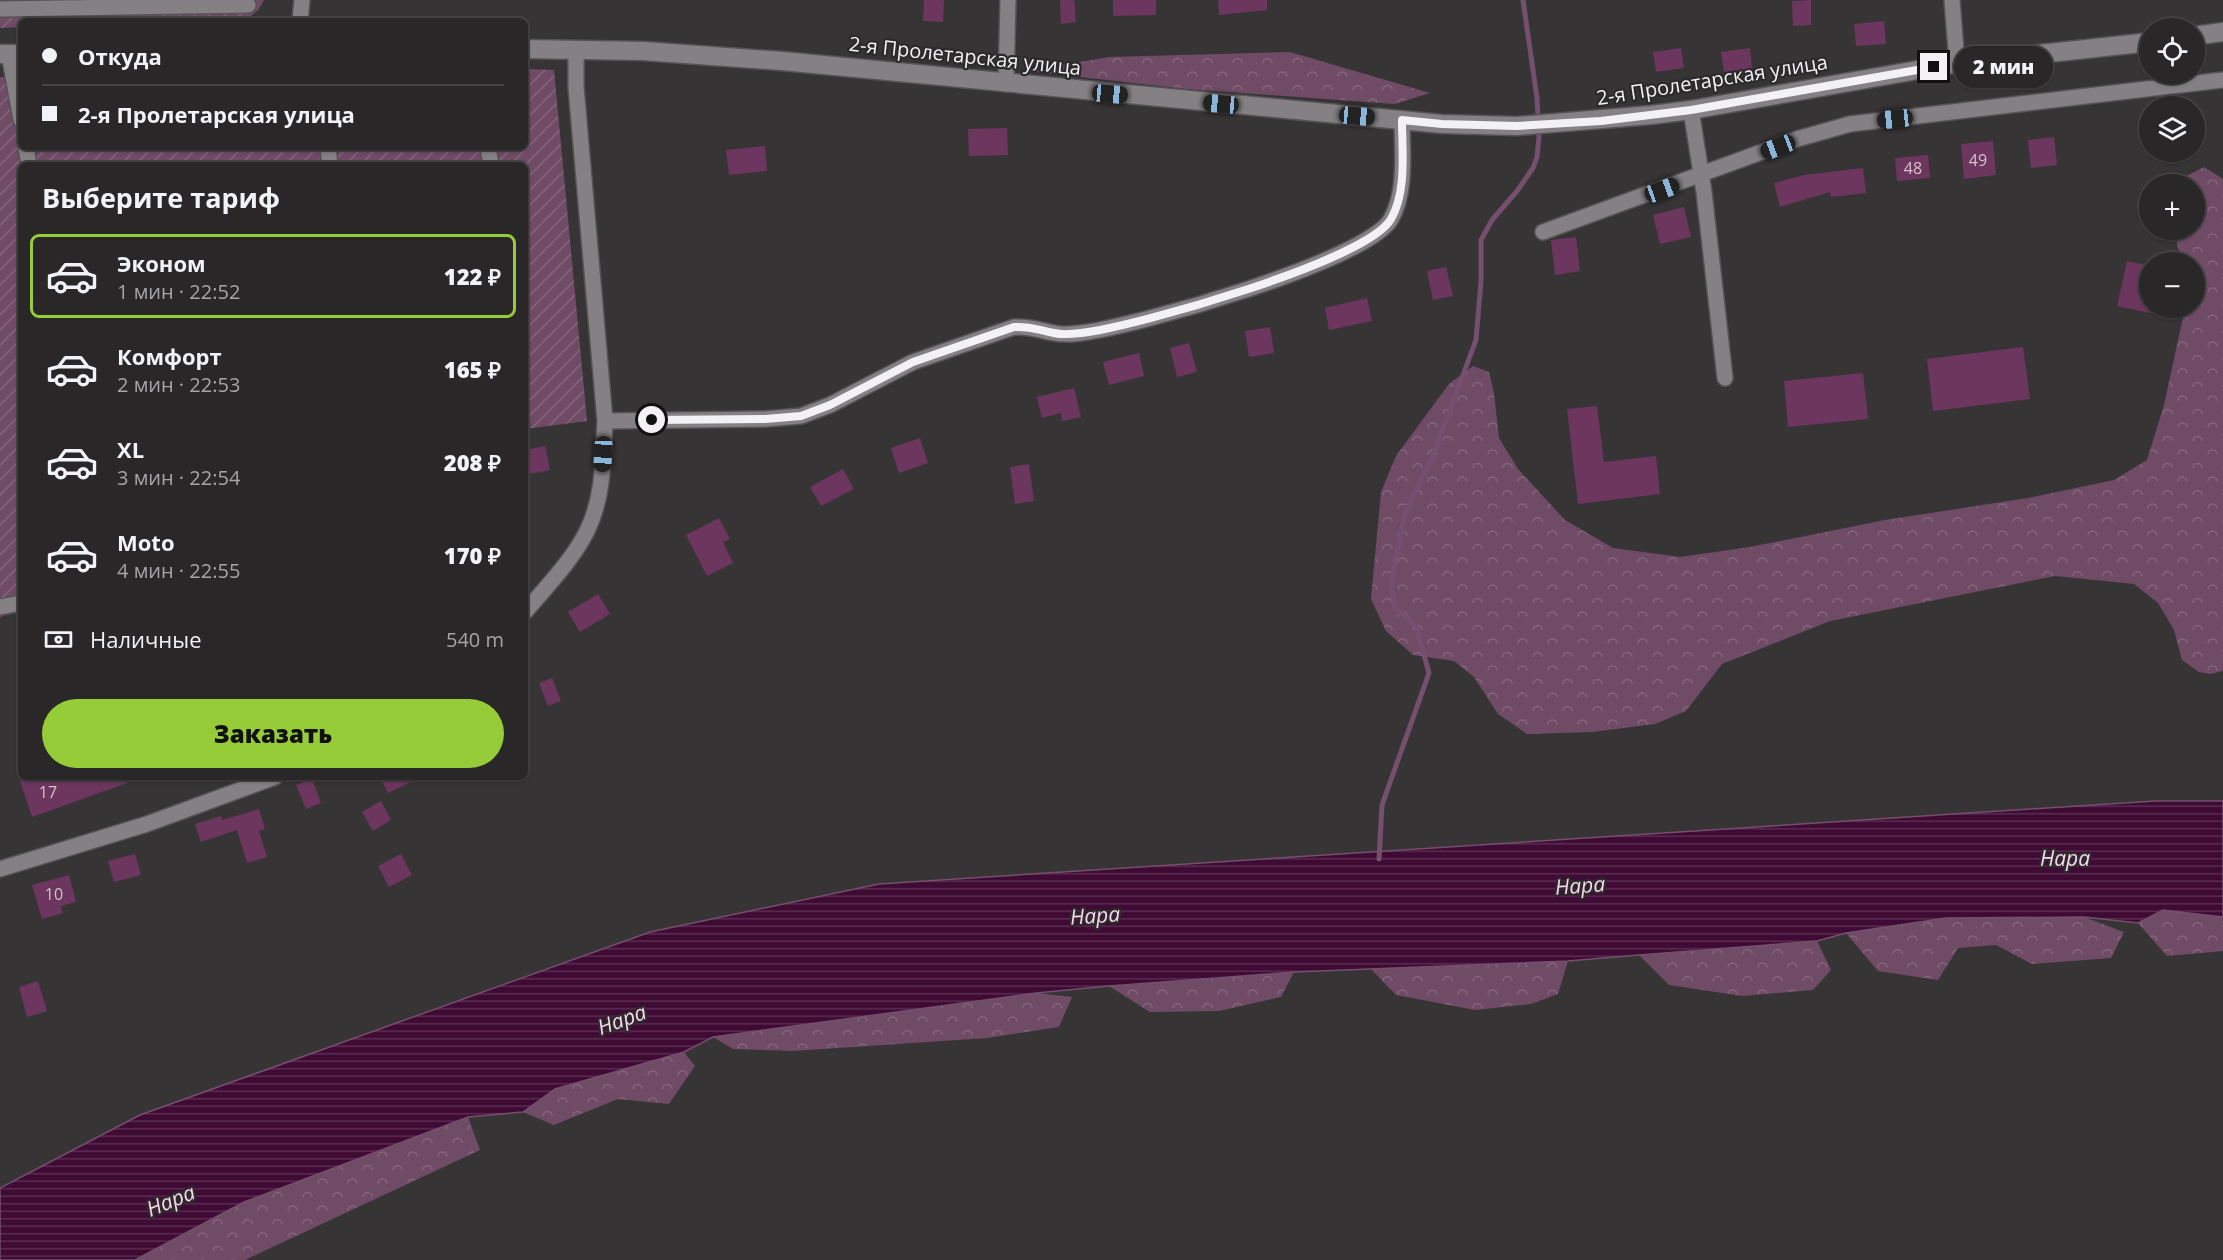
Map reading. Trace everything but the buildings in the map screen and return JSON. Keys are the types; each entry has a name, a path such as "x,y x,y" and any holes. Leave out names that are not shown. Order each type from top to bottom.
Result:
{"main road":[{"path":"2205,34 2223,32"},
{"name":"2-я Пролетарская улица","path":"528,50 643,51 782,61 1442,124 1517,126 1601,121 1691,110 1957,63 2139,43"}],"street":[{"path":"300,18 302,0"},
{"path":"1006,84 1008,0"},
{"path":"1952,0 1957,63"},
{"path":"0,9 127,9 250,2 246,18"},
{"path":"528,608 564,565 587,531 596,506 603,471 605,421 576,87 576,50"},
{"path":"10,54 18,102"},
{"path":"1543,232 1797,139 1850,124 2223,80"},
{"path":"1691,110 1725,378"},
{"path":"605,421 765,419 801,416 830,405 913,362 1014,327 1030,326 1056,334 1082,333 1172,313 1312,267 1367,241 1390,221 1399,199 1402,120"},
{"path":"0,607 18,604"},
{"path":"0,869 147,824 266,780"}],"green space":[{"path":"0,0 264,0 258,10 249,18 18,18 18,27 0,28"},
{"path":"1290,52 1430,93 1395,104 1187,89 1026,71 1109,57"},
{"path":"528,69 554,70 587,421 528,429 528,162 18,162 18,613 0,618 0,77 18,77 18,150 528,150"},
{"path":"2204,167 2223,179 2223,671 2210,674 2199,672 2182,660 2174,630 2158,603 2134,584 2055,576 1830,621 1722,664 1686,711 1655,724 1592,732 1527,734 1498,714 1474,677 1454,661 1413,655 1386,631 1371,599 1381,492 1396,456 1449,384 1473,366 1489,372 1499,438 1518,469 1565,520 1613,548 1680,557 1750,547 1885,520 2028,498 2114,480 2147,460 2164,405 2183,318 2205,318 2205,252 2179,252 2177,245 2177,240 2205,240 2205,174 2190,174"},
{"path":"2163,910 2223,917 2223,951 2167,956 2138,923"},
{"path":"2084,917 2124,932 2111,958 2032,964 1996,945 1958,948 1938,980 1878,971 1846,933 1947,918"},
{"path":"1817,941 1831,970 1813,990 1742,996 1669,985 1639,955"},
{"path":"1568,961 1558,994 1531,1004 1475,1010 1396,995 1371,969"},
{"path":"1294,972 1281,997 1219,1011 1150,1012 1109,986"},
{"path":"1036,993 1072,997 1059,1027 987,1038 793,1051 733,1049 713,1037"},
{"path":"684,1052 695,1066 669,1104 618,1099 554,1125 523,1112 555,1089"},
{"path":"468,1117 480,1150 245,1260 135,1260 244,1202"}],"water":[{"name":"Нара","path":"2155,801 2223,801 2223,917 2163,910 2138,923 2084,917 1946,918 1846,933 1817,941 1568,961 1294,972 1036,993 713,1037 684,1052 555,1089 523,1112 468,1117 244,1202 135,1260 0,1260 0,1188 140,1115 650,932 879,884"}],"waterway":[{"path":"1379,859 1382,805 1429,673 1416,626 1395,608 1391,585 1405,512 1432,458 1476,340 1481,281 1481,240 1492,220 1533,168 1537,157 1539,137 1537,98 1523,0"}],"route":[{"path":"652,420 765,419 801,416 830,405 913,362 1014,327 1030,326 1056,334 1082,333 1172,313 1312,267 1367,241 1390,221 1399,199 1402,120 1442,124 1517,126 1601,121 1691,110 1934,67"}]}
